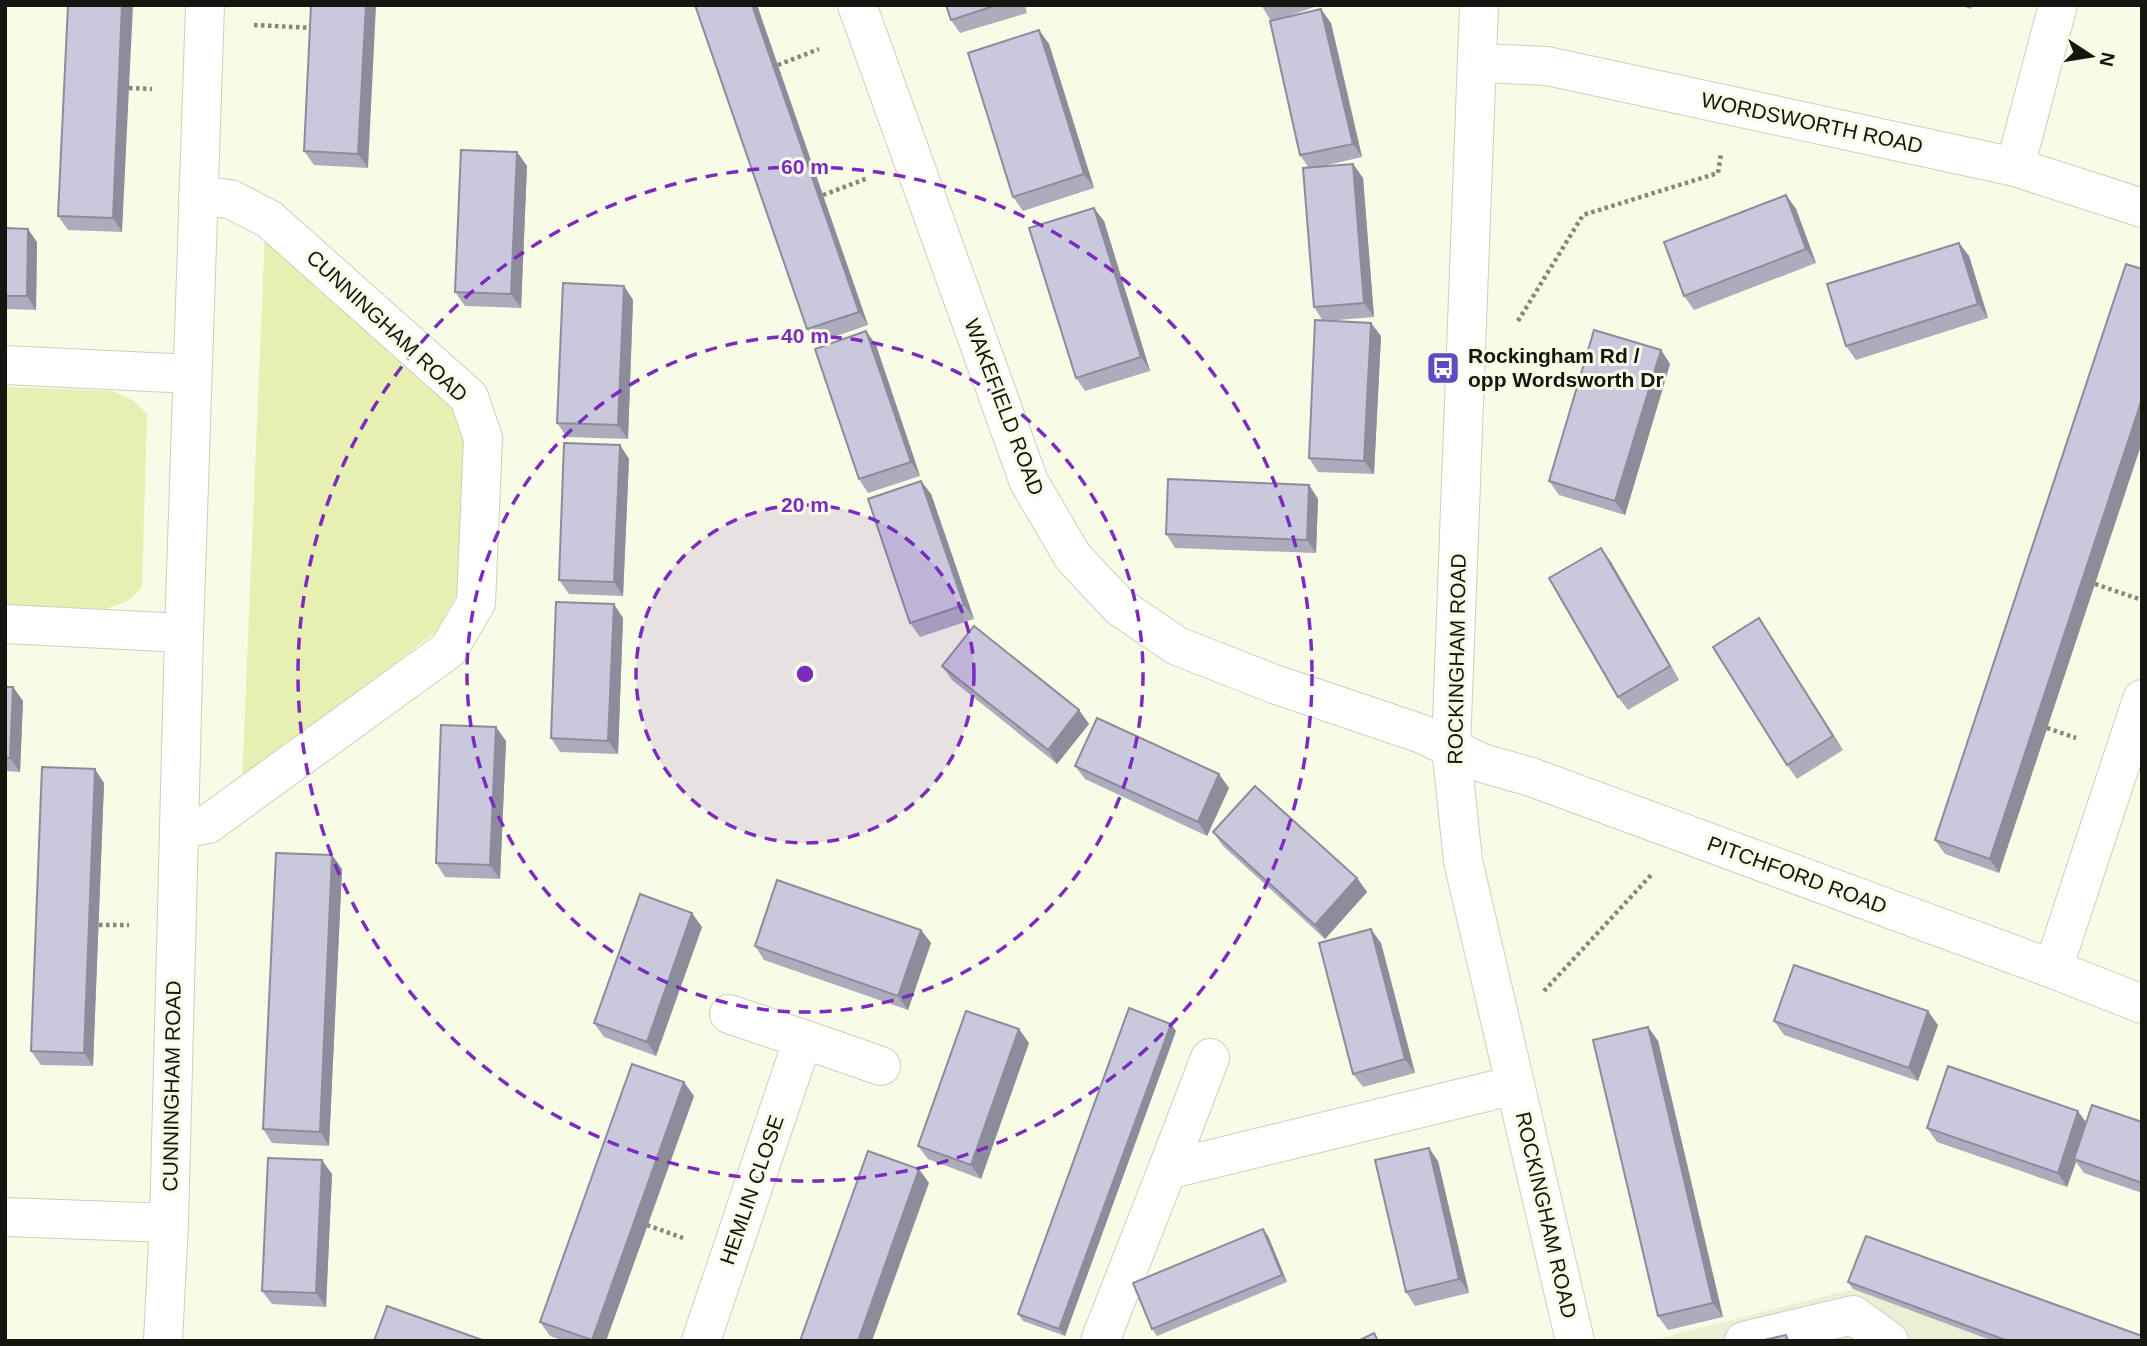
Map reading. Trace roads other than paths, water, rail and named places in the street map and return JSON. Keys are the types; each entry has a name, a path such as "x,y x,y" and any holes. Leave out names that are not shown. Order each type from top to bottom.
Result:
{"street":[{"name":"WAKEFIELD ROAD","path":"857,5 1028,482 1073,557 1120,607 1177,646 1274,684 1422,734 1451,747"},
{"name":"ROCKINGHAM ROAD","path":"1479,5 1451,747 1463,861 1575,1341"},
{"path":"2015,167 2058,5"},
{"name":"CUNNINGHAM ROAD","path":"163,1341 169,1223 184,633 205,14"},
{"name":"WORDSWORTH ROAD","path":"1478,63 1547,66 2015,167 2142,208"},
{"name":"CUNNINGHAM ROAD","path":"179,830 208,824 448,650 476,603 483,438 469,397 270,219 230,199 198,196"},
{"path":"5,365 192,374"},
{"path":"5,624 184,633"},
{"path":"2053,969 2142,699"},
{"name":"PITCHFORD ROAD","path":"1451,747 1482,762 1531,777 2142,1004"},
{"path":"729,1014 881,1066"},
{"name":"HEMLIN CLOSE","path":"701,1341 803,1039"},
{"path":"1100,1341 1210,1058"},
{"path":"1167,1170 1515,1085"},
{"path":"5,1217 169,1223"},
{"path":"1744,1341 1853,1315 1889,1341"}],"place":[{"name":"Rockingham Rd / opp Wordsworth Dr","path":"1443,368"}]}
